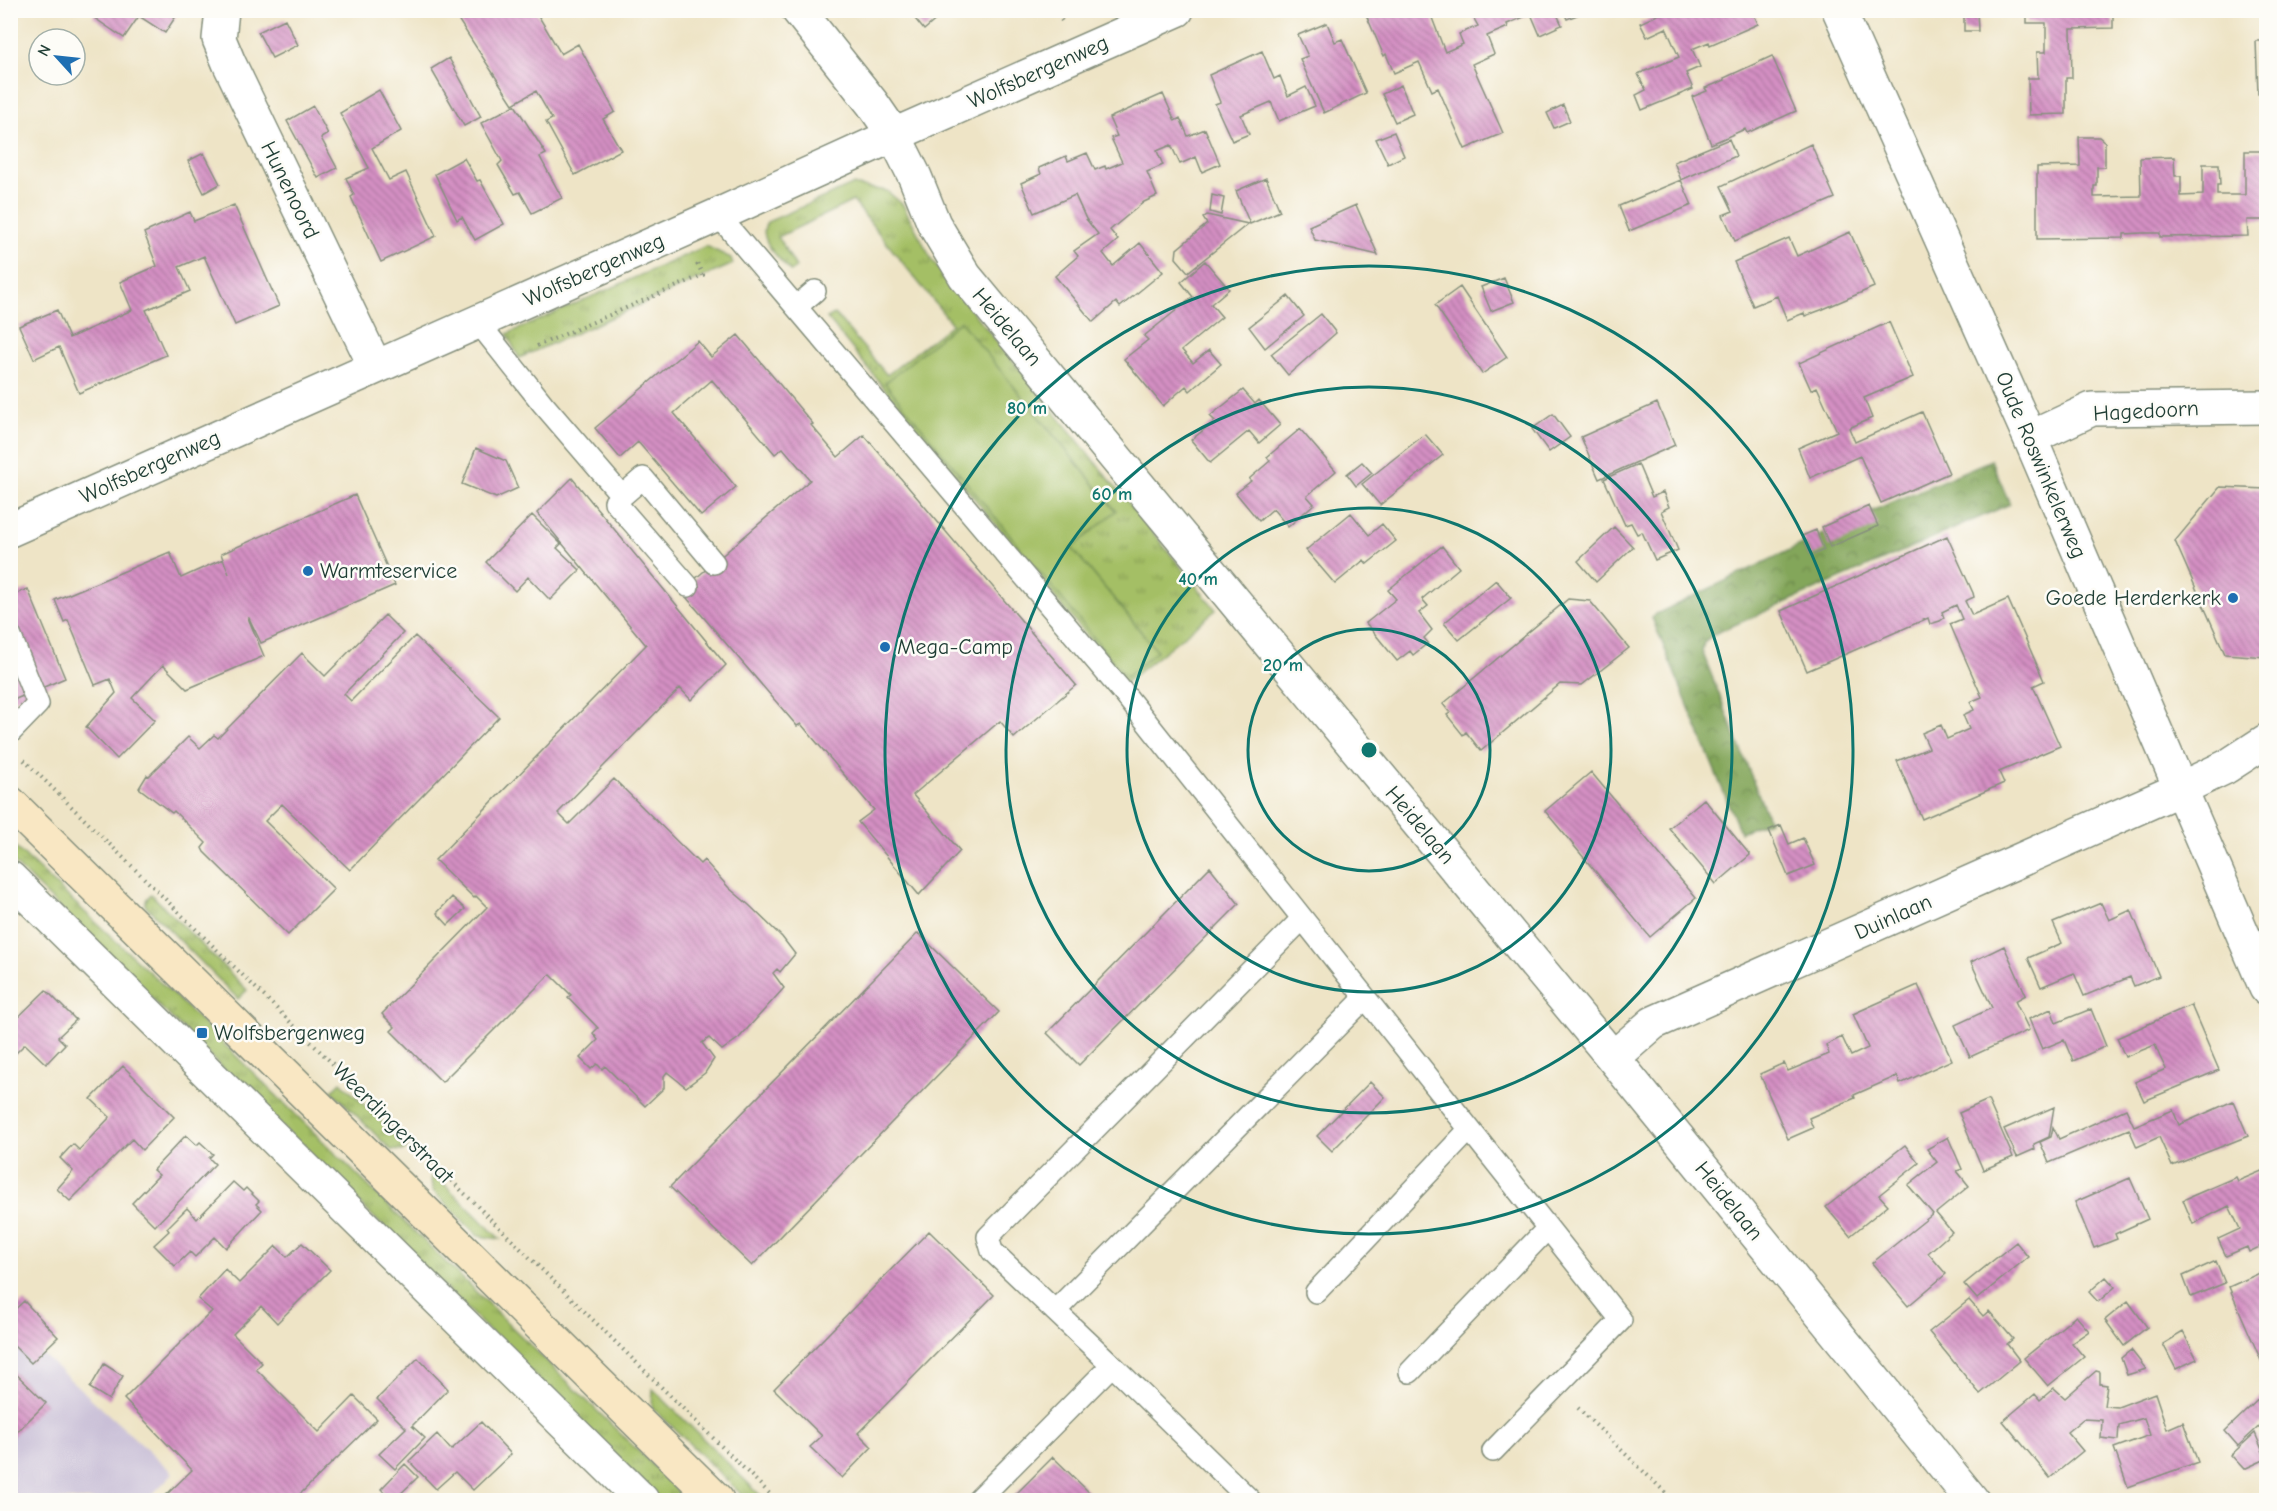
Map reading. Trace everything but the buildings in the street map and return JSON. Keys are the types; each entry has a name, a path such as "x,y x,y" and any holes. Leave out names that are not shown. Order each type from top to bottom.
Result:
{"main road":[{"name":"Weerdingerstraat","path":"10,803 717,1500"}],"street":[{"name":"Hunenoord","path":"222,10 219,39 229,63 375,366"},
{"name":"Heidelaan","path":"798,10 894,135 915,177 934,224 965,276 1613,1058 1972,1500"},
{"name":"Wolfsbergenweg","path":"10,530 1177,10"},
{"name":"Oude Roswinkelerweg","path":"1839,10 2030,438 2266,987"},
{"name":"Hagedoorn","path":"2030,438 2092,409 2266,407"},
{"path":"2180,789 2226,767 2266,741"},
{"name":"Duinlaan","path":"1613,1058 1653,1023 2180,789"},
{"path":"10,878 642,1500"}],"lane":[{"path":"718,215 1126,696 1621,1320 1493,1451"},
{"path":"796,307 815,291"},
{"path":"477,321 506,359 622,496"},
{"path":"688,586 615,502 643,478 714,563"},
{"path":"10,635 38,704 10,733"},
{"path":"1250,1500 992,1251 988,1237 1302,919"},
{"path":"1055,1311 1365,998"},
{"path":"1316,1292 1469,1130"},
{"path":"1410,1372 1548,1228"},
{"path":"978,1500 1112,1365"}],"path":[{"path":"506,359 703,275 679,233"},
{"name":"Weerdingerstraat","path":"19,754 776,1500"},
{"path":"1556,1386 1673,1500"}],"shaded area":[{"path":"10,1325 173,1473 147,1500 11,1500"}],"green space":[{"path":"852,185 887,191 903,205 932,260 1216,610 1125,683 827,318 835,314 887,375 952,324 853,201 778,237 796,267 791,272 767,242 764,228 767,222"},
{"path":"706,246 731,258 733,264 519,358 507,334"},
{"path":"960,321 1116,511 1072,548 1157,651 1126,677 885,383"},
{"path":"1991,460 2010,504 1714,634 1704,642 1702,651 1769,821 1740,832 1652,618 1656,614 1867,513"},
{"path":"15,847 175,996 688,1500 661,1500 11,860 10,848"},
{"path":"151,894 247,990 238,999 145,905"},
{"path":"341,1082 408,1148 404,1151 391,1150 332,1091"},
{"path":"433,1173 500,1239 478,1236 432,1190"},
{"path":"653,1389 765,1500 747,1500 652,1407"}],"place":[{"name":"Warmteservice","path":"308,571"},
{"name":"Goede Herderkerk","path":"2233,598"},
{"name":"Mega-Camp","path":"885,647"},
{"name":"Wolfsbergenweg","path":"202,1033"}]}
